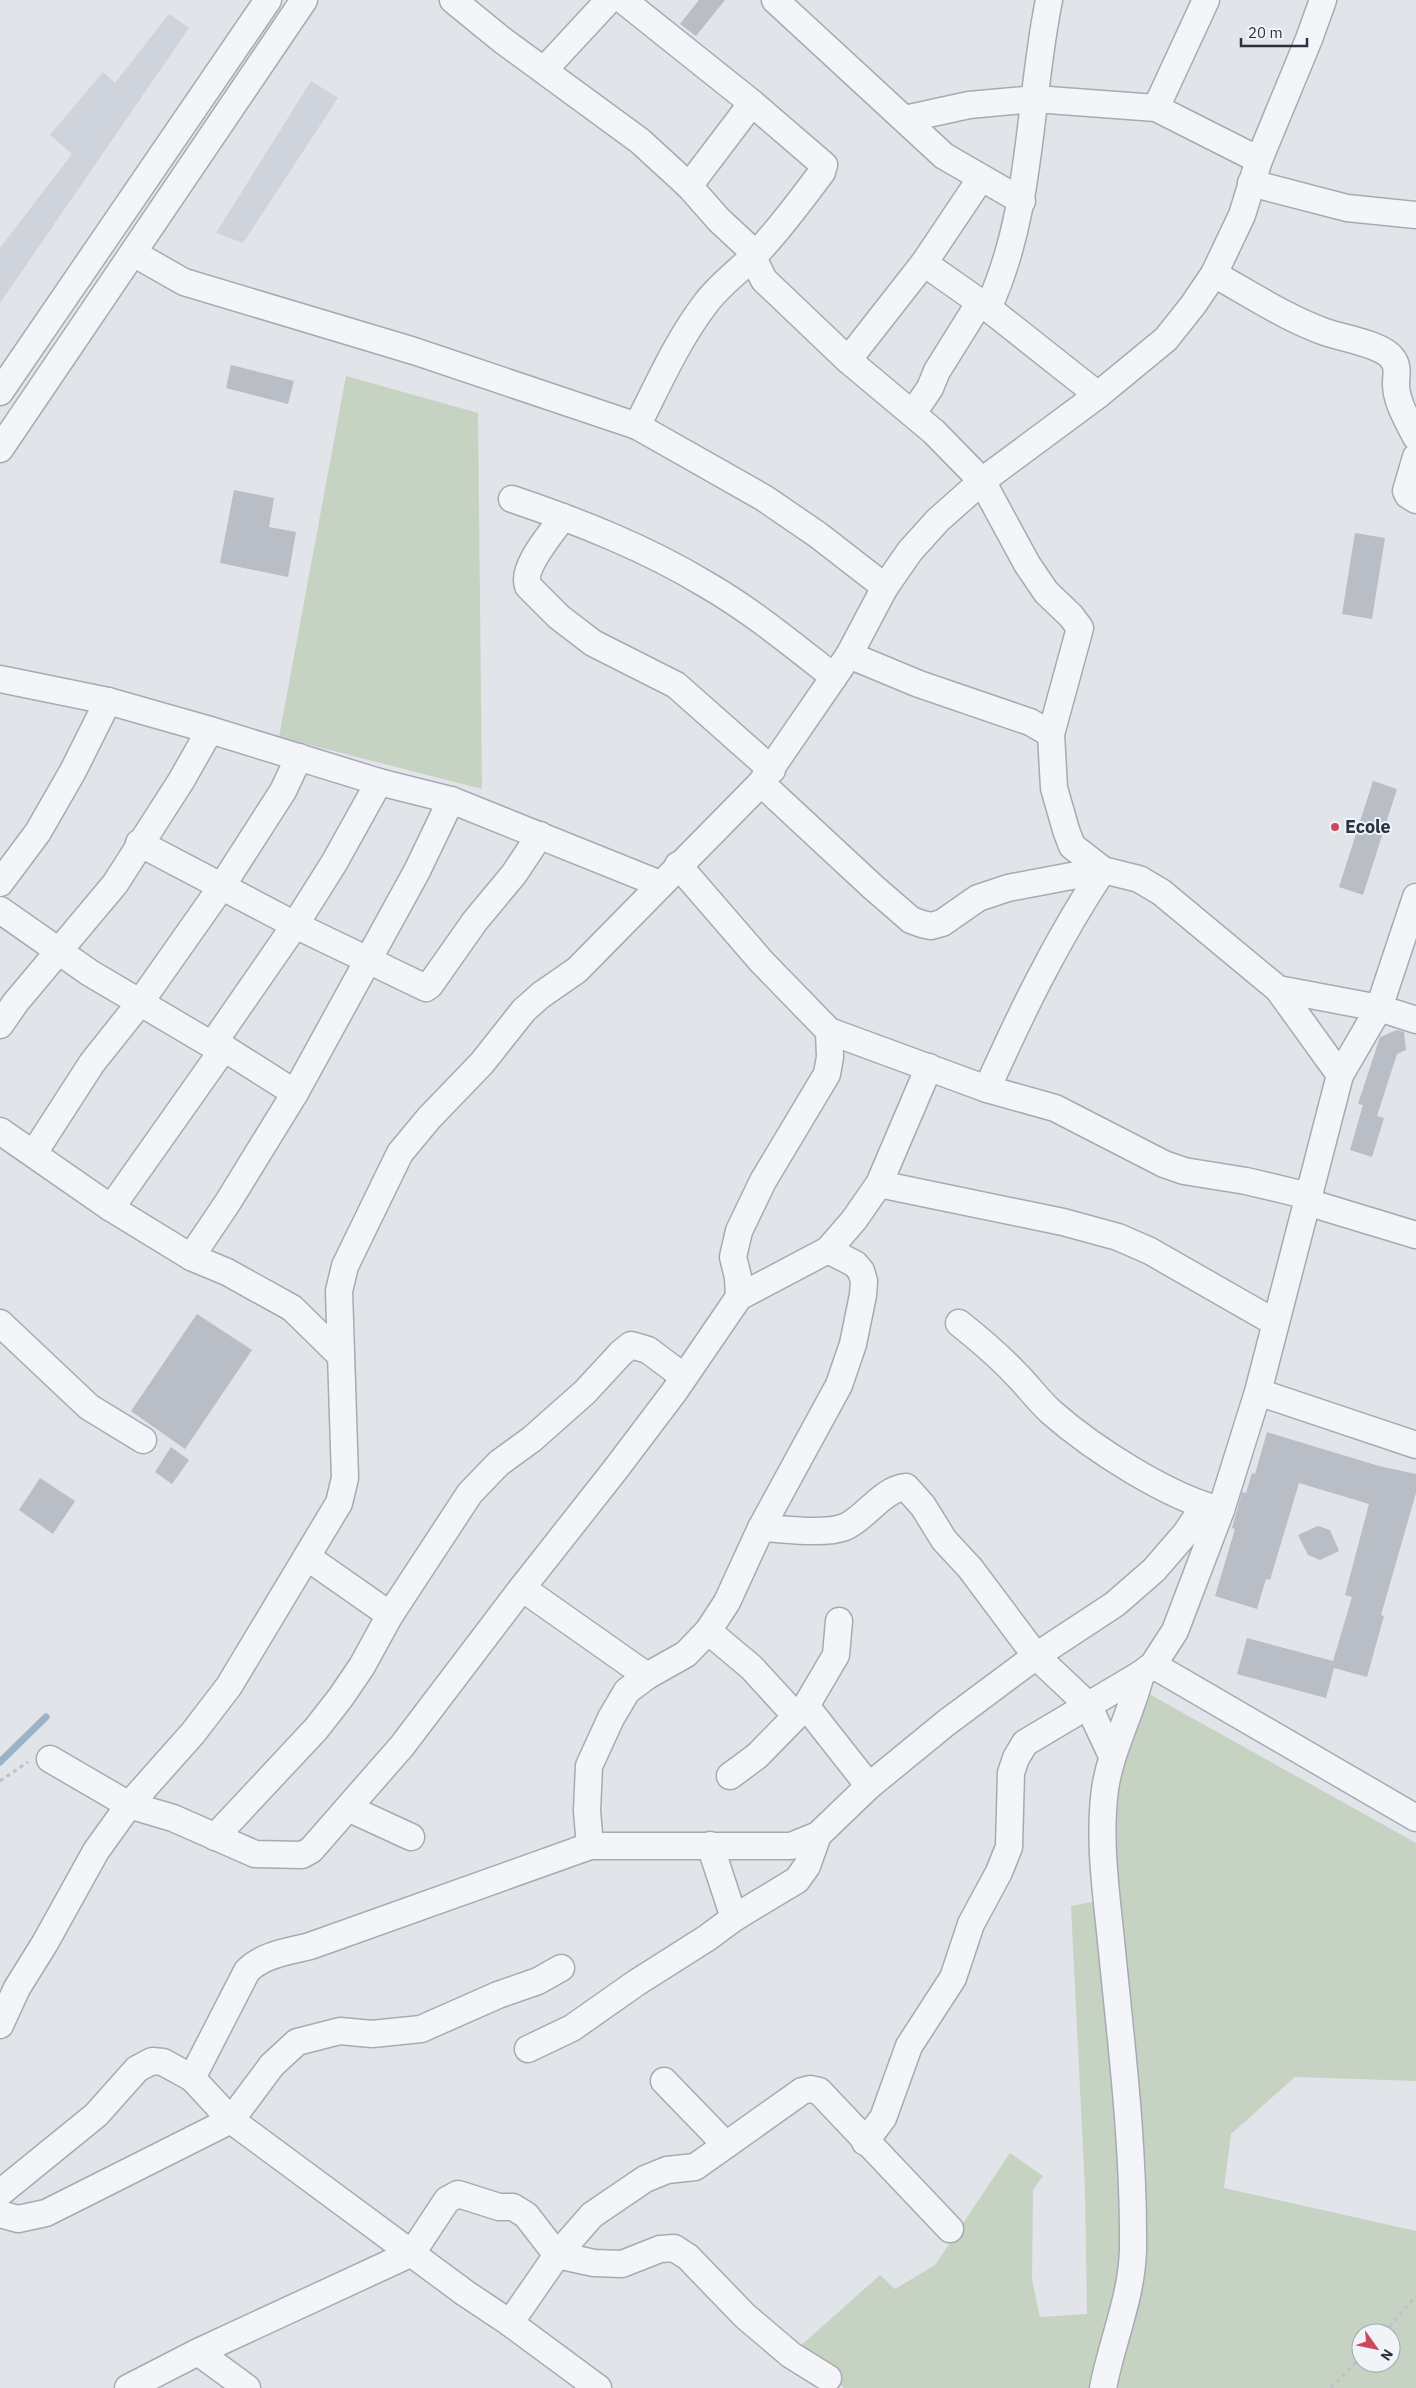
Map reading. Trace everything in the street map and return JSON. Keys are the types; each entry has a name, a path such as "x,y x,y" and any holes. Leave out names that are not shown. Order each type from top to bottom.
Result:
{"street":[{"path":"0,392 268,0"},
{"path":"0,448 304,0"},
{"path":"453,0 640,141 689,186 719,220 747,246 754,256 764,280 848,360 913,413 982,481 1027,564 1046,592 1071,616 1080,628 1051,734 1054,788 1072,846 1103,870 1139,879 1161,892 1278,989 1340,1075"},
{"path":"624,0 752,103 824,165 822,172 792,211 754,256 732,274 707,301 682,336 637,426"},
{"path":"775,0 944,156 1022,201"},
{"path":"1156,108 1206,0"},
{"path":"0,2025 17,1988 45,1943 96,1851 129,1805 193,1733 229,1686 339,1503 345,1478 340,1354 340,1292 345,1266 400,1153 429,1118 482,1063 524,1010 577,970 767,776 849,655 885,587 910,552 938,520 982,481 1098,395 1166,339 1214,274 1242,214 1255,171 1323,0"},
{"path":"544,70 595,4"},
{"path":"913,413 930,388 937,371 999,284 1022,201 1035,99 1042,4"},
{"path":"905,118 969,105 1035,99 1156,108 1255,171 1347,208 1416,215"},
{"path":"689,186 752,103"},
{"path":"848,360 924,263 982,178"},
{"path":"133,253 184,282 220,295 311,319 414,351 637,426 764,498 818,535 885,587"},
{"path":"924,263 984,305 1098,395"},
{"path":"1214,274 1282,313 1324,332 1381,350 1392,357 1397,368 1396,386 1401,406 1416,437"},
{"path":"1416,457 1406,491 1408,495 1416,500"},
{"path":"512,499 564,517 663,560 709,586 834,676"},
{"path":"564,517 529,567 526,581 528,586 559,617 593,643 676,685 879,892 911,920 931,926 942,923 978,898 1008,888 1103,870"},
{"path":"849,655 919,684 1030,722 1051,734"},
{"path":"3,687 108,701 379,782 451,800 660,884"},
{"path":"0,883 38,832 73,771 108,701"},
{"path":"0,1025 57,952 115,884 210,730"},
{"path":"34,1154 92,1064 139,1004 222,886 283,791 299,757"},
{"path":"111,1208 218,1047 295,925 334,863 379,782"},
{"path":"191,1257 228,1202 295,1093 417,871 451,800"},
{"path":"139,843 295,925 422,988 429,987 475,920 514,874 540,835"},
{"path":"678,865 761,961 829,1031 987,1088 1056,1108 1164,1164 1184,1171 1246,1180 1416,1235"},
{"path":"987,1088 1029,997 1057,944 1103,870"},
{"path":"1102,2388 1110,2352 1130,2289 1133,2250 1131,2148 1103,1855 1105,1790 1112,1756 1147,1670 1175,1631 1213,1508 1258,1392 1274,1322 1340,1075 1379,1008 1416,897"},
{"path":"0,910 57,952 139,1004 218,1047 295,1093"},
{"path":"1278,989 1379,1008 1416,1020"},
{"path":"739,1298 738,1277 732,1257 739,1231 763,1181 827,1074 830,1057 829,1031"},
{"path":"50,1759 129,1805 173,1818 255,1854 302,1855 318,1843 402,1746 522,1588 615,1470 684,1378 739,1298 828,1250 854,1220 879,1184 929,1067"},
{"path":"0,1131 111,1208 191,1257 226,1272 292,1308 340,1354"},
{"path":"879,1184 1063,1222 1118,1237 1150,1251 1274,1322"},
{"path":"590,1846 587,1811 589,1766 611,1718 627,1691 648,1676 686,1654 708,1631 727,1602 761,1528 839,1385 853,1344 864,1281 861,1271 855,1264 828,1250"},
{"path":"0,1323 89,1408 143,1440"},
{"path":"959,1323 991,1349 1050,1411 1070,1427 1146,1478 1213,1508"},
{"path":"215,1837 316,1729 362,1666 390,1615 470,1493 499,1463 532,1439 585,1392 621,1353 631,1345 638,1346 684,1378"},
{"path":"1258,1392 1416,1445"},
{"path":"761,1528 831,1530 845,1527 895,1490 906,1487 923,1506 944,1540 970,1568 1036,1656 1088,1705 1112,1756"},
{"path":"192,2078 247,1971 255,1963 268,1957 310,1946 590,1846 791,1846 818,1835 870,1786 946,1723 1036,1656 1115,1604 1154,1570 1186,1533 1213,1508"},
{"path":"307,1557 390,1615"},
{"path":"522,1588 648,1676"},
{"path":"730,1776 757,1756 801,1711 836,1656 839,1621"},
{"path":"708,1631 801,1711 870,1786"},
{"path":"865,2142 883,2118 909,2046 953,1978 971,1924 999,1872 1008,1847 1011,1773 1016,1758 1025,1743 1147,1670"},
{"path":"1147,1670 1416,1818"},
{"path":"348,1808 411,1837"},
{"path":"528,2049 572,2028 734,1918 797,1880 808,1866 818,1835"},
{"path":"710,1845 734,1918"},
{"path":"0,2214 18,2219 46,2213 231,2120 272,2065 297,2042 340,2031 372,2034 421,2029 538,1981 561,1968"},
{"path":"0,2193 96,2115 137,2069 152,2061 164,2062 192,2078 231,2120 465,2293 510,2323 598,2388"},
{"path":"664,2081 726,2145"},
{"path":"510,2323 557,2255 592,2215 645,2179 667,2170 695,2167 802,2091 810,2089 819,2091 865,2142 950,2229"},
{"path":"128,2388 198,2352 412,2253 447,2200 458,2194 500,2208 513,2208 526,2216 557,2255 594,2263 622,2264 660,2249 674,2248 688,2258 745,2316 791,2355 828,2378"},
{"path":"198,2352 247,2388"}],"path":[{"path":"0,1781 36,1758 50,1759"},
{"path":"1393,2323 1416,2296"},
{"path":"1331,2388 1351,2367"}],"shaded area":[{"path":"169,14 189,28 0,303 0,248 72,154 50,135 103,72 115,83"},
{"path":"311,81 338,98 243,243 216,233"}],"green space":[{"path":"346,376 478,413 482,789 279,737"},
{"path":"1124,1680 1416,1843 1416,2081 1295,2077 1231,2134 1224,2188 1416,2231 1416,2388 844,2388 796,2350 880,2275 895,2289 935,2265 1010,2153 1043,2176 1033,2190 1032,2280 1040,2317 1087,2314 1085,2191 1071,1906 1107,1899"}],"building":[{"path":"699,0 725,0 696,36 680,24"},
{"path":"231,365 294,381 288,404 226,388"},
{"path":"234,490 274,498 269,527 296,532 288,577 220,563"},
{"path":"1355,533 1385,538 1372,619 1342,614"},
{"path":"1373,781 1397,789 1363,895 1339,887"},
{"path":"1397,1030 1404,1032 1406,1050 1397,1054 1377,1116 1384,1118 1372,1157 1350,1150 1363,1105 1358,1104 1380,1037"},
{"path":"197,1314 252,1350 185,1449 131,1411"},
{"path":"1267,1432 1379,1466 1416,1474 1416,1493 1381,1615 1384,1616 1367,1677 1334,1668 1326,1698 1237,1674 1247,1638 1333,1661 1352,1597 1345,1595 1369,1504 1299,1483 1270,1580 1266,1579 1257,1609 1215,1596 1235,1529 1232,1528 1242,1492 1246,1493 1252,1473 1255,1474"},
{"path":"171,1447 189,1460 172,1484 155,1472"},
{"path":"40,1478 75,1501 53,1534 19,1510"},
{"path":"1318,1526 1330,1530 1339,1551 1320,1560 1308,1555 1298,1535"}],"waterway":[{"path":"0,1762 46,1717"}],"place":[{"name":"Ecole","path":"1335,827"}]}
